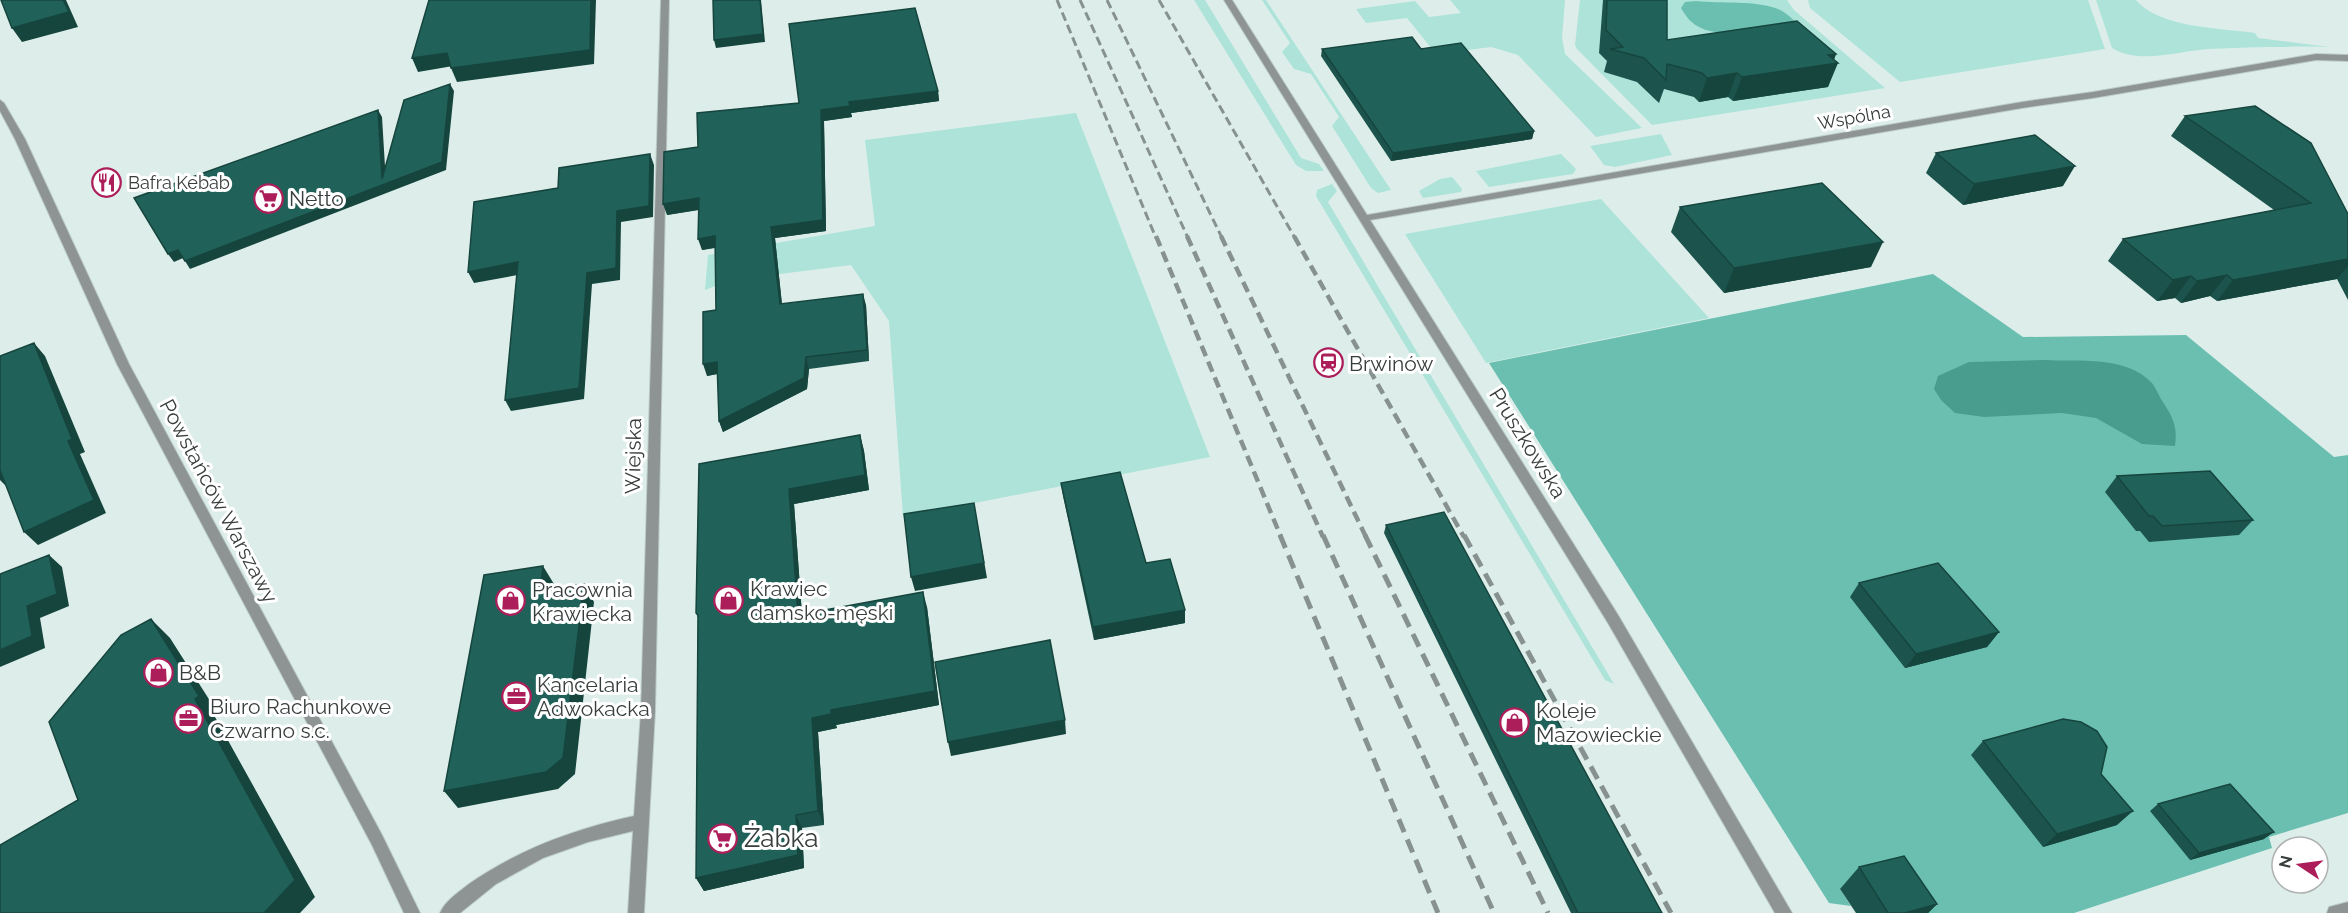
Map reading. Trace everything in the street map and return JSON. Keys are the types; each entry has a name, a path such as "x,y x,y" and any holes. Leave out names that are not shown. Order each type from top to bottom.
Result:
{"street":[{"name":"Wiejska","path":"636,913 648,711 665,0"},
{"name":"Pruszkowska","path":"1228,0 1613,619 1784,913"},
{"name":"Wspólna","path":"1365,218 2316,57 2348,58"},
{"name":"Powstańców Warszawy","path":"0,103 20,139 123,364 372,830 412,913"},
{"path":"448,913 480,886 518,862 552,846 596,831 640,822"},
{"path":"2335,913 2348,909"}],"shaded area":[{"path":"1194,0 1205,0 1301,158 1319,164 1324,171 1306,171 1296,165"},
{"path":"1262,0 1266,0 1391,190 1378,193 1371,188 1332,126 1339,117 1311,74 1294,69 1282,52 1290,43"},
{"path":"1450,0 1565,0 1562,38 1565,54 1642,128 1596,137 1518,55 1491,47 1436,54 1407,18 1366,23 1356,9 1415,1 1429,17 1461,13"},
{"path":"1580,0 1787,0 1794,10 1885,88 1652,125 1577,49 1575,45"},
{"path":"1808,0 2088,0 2105,49 1900,82 1810,8"},
{"path":"2096,0 2136,0 2146,9 2160,16 2191,25 2255,33 2258,38 2329,47 2223,48 2159,56 2135,56 2112,48"},
{"path":"1685,2 1769,6 1785,13 1804,30 1736,33 1710,31 1692,22 1681,8"},
{"path":"1076,113 1210,457 903,517 889,321 851,265 731,280 705,290 708,255 875,226 865,140"},
{"path":"1661,134 1672,155 1615,167 1604,165 1590,146"},
{"path":"1561,154 1576,169 1573,174 1489,187 1476,171"},
{"path":"1452,177 1462,189 1461,192 1423,198 1419,191 1440,179"},
{"path":"1332,184 1337,191 1328,202 1614,684 1605,680 1316,196 1317,190"},
{"path":"1601,199 1709,318 1486,363 1405,234"},
{"path":"1933,274 2023,337 2186,335 2334,457 2348,455 2348,813 2270,835 2270,849 2074,913 1908,913 1840,889 1851,906 1829,903 1489,363"},
{"path":"2045,360 2116,364 2141,374 2152,383 2171,416 2176,432 2175,446 2142,444 2096,418 2062,413 1984,417 1955,413 1941,400 1934,389 1938,376 1969,362"}],"building":[{"path":"1,0 63,0 69,12 12,28"},
{"path":"429,0 591,0 590,50 451,68 447,53 412,58"},
{"path":"713,0 760,0 763,34 714,40"},
{"path":"1607,0 1667,0 1667,40 1797,21 1836,54 1828,55 1838,63 1742,77 1737,73 1707,78 1702,73 1667,64 1666,80 1644,58 1610,49 1623,47 1606,30"},
{"path":"915,8 938,91 849,102 850,106 821,110 823,220 771,227 780,304 863,294 867,350 806,357 804,378 719,421 717,362 703,364 703,312 716,310 715,236 698,239 699,198 663,204 664,152 698,147 697,113 799,103 789,24"},
{"path":"1412,37 1421,49 1461,43 1534,131 1393,153 1322,49"},
{"name":"Netto","path":"450,84 442,162 185,261 178,250 168,254 134,198 378,110 382,179 404,100"},
{"path":"2255,106 2311,143 2348,214 2348,259 2233,280 2227,275 2197,281 2191,276 2173,280 2123,239 2311,203 2185,116"},
{"path":"2035,135 2075,166 1974,184 1936,153"},
{"path":"650,154 649,206 617,211 616,268 587,273 579,388 505,400 518,262 468,272 474,202 558,188 559,168"},
{"path":"1822,183 1883,242 1734,268 1680,207"},
{"path":"34,343 72,439 68,441 94,500 24,532 0,470 0,356"},
{"path":"860,435 865,475 789,489 798,615 923,592 935,691 831,710 831,714 812,718 818,811 796,815 798,855 696,878 698,615 696,613 699,464"},
{"path":"2210,471 2253,520 2162,526 2153,516 2149,516 2117,476"},
{"path":"1120,472 1146,563 1170,559 1185,610 1093,627 1061,483"},
{"path":"974,503 984,563 911,577 904,514"},
{"path":"1444,512 1662,913 1578,913 1386,525"},
{"path":"49,555 57,594 27,606 32,636 0,650 0,574"},
{"path":"1938,563 1999,632 1916,654 1859,583"},
{"path":"543,566 540,592 584,584 563,758 546,772 444,791 484,575"},
{"path":"151,619 199,696 195,699 295,880 264,913 0,913 0,845 78,800 49,722 121,635"},
{"path":"1050,640 1065,720 948,742 935,662"},
{"path":"2063,719 2081,722 2097,731 2107,747 2101,774 2133,811 2057,834 1983,741"},
{"path":"2230,784 2274,832 2199,853 2158,804"},
{"path":"1904,856 1937,904 1905,913 1888,913 1859,867"}],"railway":[{"path":"1057,0 1156,238"},
{"path":"1080,0 1188,238"},
{"path":"1107,0 1222,238"},
{"path":"1159,0 1295,238"},
{"path":"1156,236 1281,537"},
{"path":"1187,236 1323,537"},
{"path":"1221,236 1366,537"},
{"path":"1294,236 1464,537"},
{"path":"1280,535 1438,913"},
{"path":"1323,535 1494,913"},
{"path":"1365,535 1548,913"},
{"path":"1464,535 1671,913"}],"place":[{"name":"Bafra Kebab","path":"107,182"},
{"name":"Netto","path":"268,198"},
{"name":"Brwinów","path":"1328,363"},
{"name":"Krawiec damsko-męski","path":"729,600"},
{"name":"Pracownia Krawiecka","path":"511,601"},
{"name":"B&B","path":"158,672"},
{"name":"Kancelaria Adwokacka","path":"516,696"},
{"name":"Biuro Rachunkowe Czwarno s.c.","path":"189,718"},
{"name":"Koleje Mazowieckie","path":"1515,722"},
{"name":"Żabka","path":"723,838"}]}
